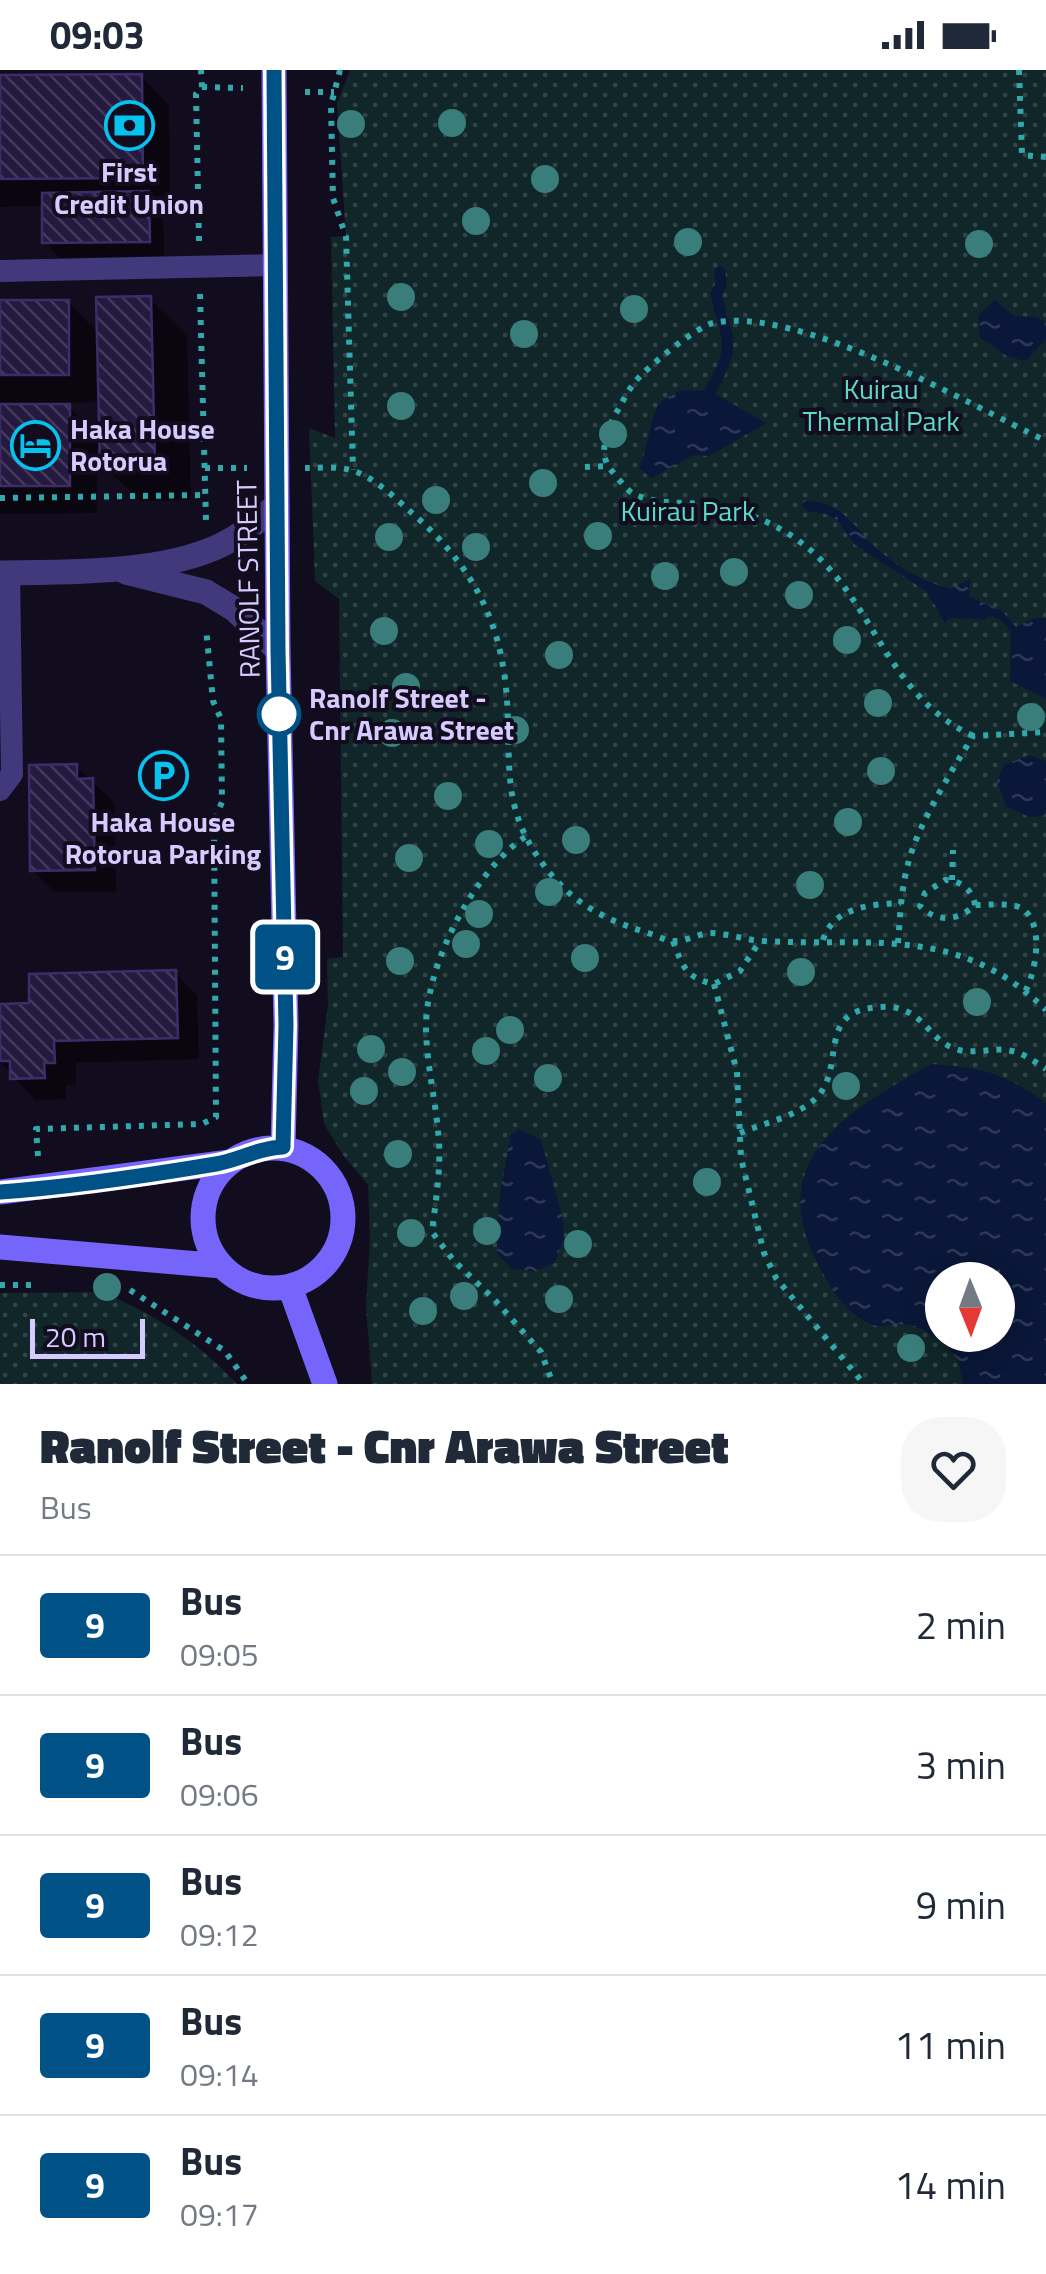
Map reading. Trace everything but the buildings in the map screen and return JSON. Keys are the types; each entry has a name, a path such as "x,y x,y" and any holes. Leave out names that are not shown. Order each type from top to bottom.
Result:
{"main road":[{"name":"RANOLF STREET","path":"274,70 278,650 286,1025 283,1147"},
{"path":"283,1147 306,1154 326,1170 338,1190 344,1214 342,1238 330,1260 312,1277 290,1287 265,1288 242,1281 222,1266 208,1246 202,1222 205,1197 214,1178 230,1162 246,1152 283,1147"},
{"path":"0,1192 230,1162"},
{"path":"0,1247 222,1266"},
{"path":"290,1287 325,1384"}],"street":[{"path":"4,573 121,570 206,551 234,539 277,505"},
{"path":"121,570 206,592 234,609 278,650"}],"lane":[{"path":"0,271 275,265"},
{"path":"0,790 12,774 4,573"}],"path":[{"path":"340,70 331,104 333,198 346,237 353,470"},
{"path":"1019,70 1022,154 1046,156"},
{"path":"202,87 233,87"},
{"path":"315,92 334,92"},
{"path":"1046,441 851,348 779,325 714,323 693,331 635,382 605,432 607,466 632,492 745,513 774,524 818,557 925,706 950,725 973,736 1046,732"},
{"path":"586,467 607,466"},
{"path":"205,468 238,468"},
{"path":"312,468 353,470 392,495 439,536 479,588 497,639 505,678 507,767 512,802 525,837 576,900 605,920 673,942 712,933 760,941 930,946 962,956 1025,992 1046,1010"},
{"path":"0,498 205,495"},
{"path":"38,1166 36,1129 202,1124 216,1118 214,821 222,802 220,719 213,701 206,620"},
{"path":"898,943 908,860 946,781 973,736"},
{"path":"525,837 506,850 478,884 442,957 428,1002 426,1029 439,1134 432,1232 454,1261 541,1352 554,1384"},
{"path":"952,880 953,850"},
{"path":"920,906 930,889 952,880"},
{"path":"952,880 968,890 975,905"},
{"path":"822,940 829,925 854,909 901,904 920,906 929,915 946,918 962,916 975,905 1016,906 1032,917 1038,964 1025,992"},
{"path":"673,942 682,964 696,980 714,984 740,971 760,941"},
{"path":"714,984 737,1072 741,1158 764,1253 776,1278 864,1384"},
{"path":"740,1133 814,1100 828,1083 836,1029 846,1016 871,1008 897,1007 915,1014 953,1049 975,1053 1008,1050 1046,1069"},
{"path":"0,1285 42,1285"},
{"path":"126,1287 225,1351 248,1384"}],"green space":[{"name":"Kuirau Park","path":"350,70 1046,70 1046,1384 372,1384 366,1307 368,1185 324,1124 318,1081 328,1005 327,959 343,957 339,599 315,581 309,428 335,438 331,237 346,236 337,103"},
{"path":"103,1292 175,1331 237,1384 0,1384 0,1293"}],"water":[{"path":"995,300 1014,316 1037,317 1046,323 1046,339 1026,361 1008,357 980,337 978,315"},
{"path":"680,390 710,391 766,423 709,456 694,455 651,478 639,468 653,417 659,404"},
{"path":"804,500 840,512 877,549 918,577 951,589 970,579 969,597 1001,610 1016,627 1034,618 1046,618 1046,699 1010,681 1011,631 1001,620 989,616 985,620 953,618 945,623 926,591 854,544 837,520 808,511 801,505"},
{"path":"1029,755 1046,761 1046,815 1029,817 1006,806 997,782 1004,765"},
{"path":"932,1064 993,1074 1046,1103 1046,1384 963,1384 958,1361 951,1352 1015,1352 1015,1262 925,1262 925,1332 903,1324 875,1326 866,1322 849,1309 825,1277 802,1222 801,1191 809,1163 826,1139 874,1098"},
{"path":"519,1129 541,1140 563,1219 564,1238 555,1263 534,1272 511,1268 497,1253 499,1200 511,1135"}],"waterway":[{"path":"710,391 728,343 716,294 721,285 720,272"}],"bus line":[{"name":"9","path":"0,1192 230,1162 246,1152 283,1147 286,1025 278,650 274,70"}],"place":[{"name":"First Credit Union","path":"129,125"},
{"name":"Haka House Rotorua","path":"35,445"},
{"name":"Ranolf Street - Cnr Arawa Street","path":"279,714"},
{"name":"Haka House Rotorua Parking","path":"163,775"}],"park label":[{"name":"Kuirau Thermal Park","path":"881,405"}]}
